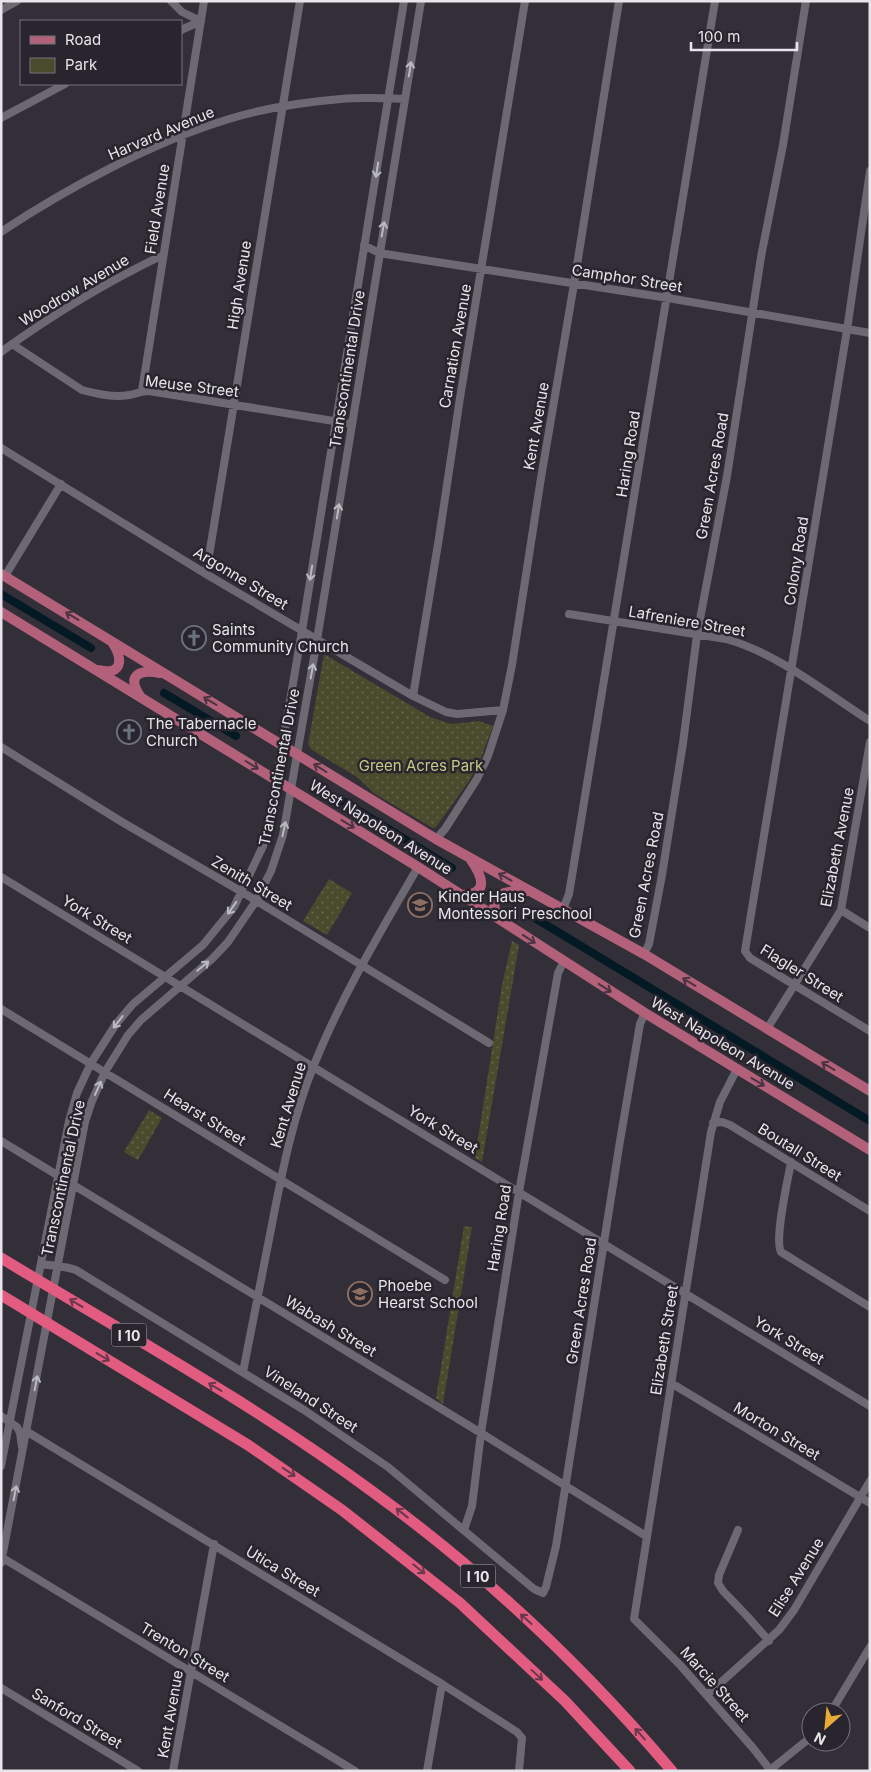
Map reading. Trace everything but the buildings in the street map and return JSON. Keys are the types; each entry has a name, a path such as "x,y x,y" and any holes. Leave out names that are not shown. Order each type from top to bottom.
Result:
{"highway":[{"name":"I 10","path":"1,1258 257,1412 299,1439 375,1493 473,1571 536,1628 601,1692 672,1771"},
{"name":"I 10","path":"1,1295 248,1444 350,1515 460,1603 565,1701 630,1771"}],"main road":[{"name":"West Napoleon Avenue","path":"3,575 436,838 644,954 870,1091"},
{"name":"West Napoleon Avenue","path":"1,612 418,867 645,1013 870,1150"},
{"path":"95,669 106,672 113,671 118,666 120,660 112,641"},
{"path":"140,696 135,690 134,682 134,678 138,674 150,671 168,675"},
{"path":"462,895 475,893 482,884 481,877 470,858"},
{"path":"504,922 494,908 496,900 500,895 506,892 530,891"}],"street":[{"path":"1,10 17,1"},
{"path":"171,1 182,12 201,21"},
{"name":"Field Avenue","path":"142,391 204,1"},
{"name":"High Avenue","path":"206,574 300,1"},
{"name":"Transcontinental Drive","path":"1,1466 69,1121 77,1093 91,1063 116,1024 133,1004 203,945 234,906 262,846 276,780 302,631 404,1"},
{"name":"Transcontinental Drive","path":"2,1559 85,1122 92,1100 105,1072 136,1025 228,942 256,901 271,871 283,835 317,640 421,1"},
{"name":"Carnation Avenue","path":"412,696 525,1"},
{"name":"Kent Avenue","path":"436,838 445,829 477,779 488,756 503,710 512,665 619,1"},
{"name":"Haring Road","path":"563,909 569,894 615,622 715,1"},
{"name":"Green Acres Road","path":"644,954 649,944 662,875 683,743 697,635 726,476 806,1"},
{"path":"182,30 201,21"},
{"path":"1,118 63,85"},
{"name":"Harvard Avenue","path":"1,232 84,183 145,152 229,119 282,106 339,99 362,97 406,99"},
{"path":"382,138 398,142"},
{"name":"Colony Road","path":"746,954 745,946 848,330 870,171"},
{"name":"Camphor Street","path":"364,245 379,253 668,298 870,333"},
{"name":"Woodrow Avenue","path":"1,352 61,312 128,272 163,255"},
{"name":"Meuse Street","path":"12,344 82,390 112,396 129,395 142,391 352,424"},
{"name":"Argonne Street","path":"1,448 206,574 412,696 446,712 457,714 503,710"},
{"path":"3,575 61,484"},
{"name":"Lafreniere Street","path":"569,614 726,639 746,644 792,670 870,721"},
{"name":"Elizabeth Avenue","path":"767,1029 841,910 870,742"},
{"name":"Zenith Street","path":"1,747 489,1043"},
{"name":"Kent Avenue","path":"243,1372 280,1180 294,1124 313,1066 361,965 418,867"},
{"name":"York Street","path":"1,877 870,1406"},
{"path":"841,910 870,928"},
{"name":"Flagler Street","path":"746,954 870,1031"},
{"name":"Haring Road","path":"464,1530 472,1506 481,1433 519,1192 558,973 564,961"},
{"name":"Hearst Street","path":"1,1009 445,1280"},
{"name":"Green Acres Road","path":"543,1592 546,1587 556,1546 640,1024 645,1013"},
{"name":"Elizabeth Street","path":"634,1620 713,1123 720,1102 737,1069"},
{"name":"Boutall Street","path":"713,1123 722,1122 730,1125 870,1211"},
{"name":"Wabash Street","path":"1,1141 481,1433 646,1536"},
{"path":"791,1162 778,1248 781,1252 870,1307"},
{"name":"Vineland Street","path":"42,1264 76,1270 304,1410 388,1467 534,1590 543,1592"},
{"name":"Morton Street","path":"671,1383 870,1503"},
{"path":"1,1416 17,1427 20,1432 20,1444 23,1449"},
{"name":"Utica Street","path":"26,1431 214,1544 517,1732 522,1738 518,1771"},
{"name":"Elise Avenue","path":"707,1695 779,1630 794,1610 870,1481"},
{"path":"738,1530 719,1575 718,1583 723,1591 769,1641"},
{"name":"Kent Avenue","path":"173,1771 214,1544"},
{"name":"Trenton Street","path":"2,1559 355,1771"},
{"name":"Marcie Street","path":"634,1620 681,1666 771,1770"},
{"path":"836,1702 870,1647"},
{"path":"427,1771 442,1684"},
{"name":"Sanford Street","path":"1,1688 138,1771"},
{"path":"771,1770 801,1745"}],"green space":[{"name":"Green Acres Park","path":"324,654 430,717 451,724 479,721 493,726 479,763 469,781 436,827 433,828 375,794 357,777 312,750 308,744"},
{"path":"329,879 352,893 327,935 303,921"},
{"path":"512,941 519,945 482,1162 475,1158 502,985"},
{"path":"149,1110 162,1118 138,1160 124,1152"},
{"path":"464,1226 472,1227 443,1404 436,1398"}],"waterway":[{"path":"1,594 91,648"},
{"path":"164,693 236,736"},
{"path":"341,800 452,868"},
{"path":"525,912 870,1121"}],"place":[{"name":"Saints Community Church","path":"194,638"},
{"name":"The Tabernacle Church","path":"129,732"},
{"name":"Kinder Haus Montessori Preschool","path":"420,905"},
{"name":"Phoebe Hearst School","path":"360,1294"}]}
